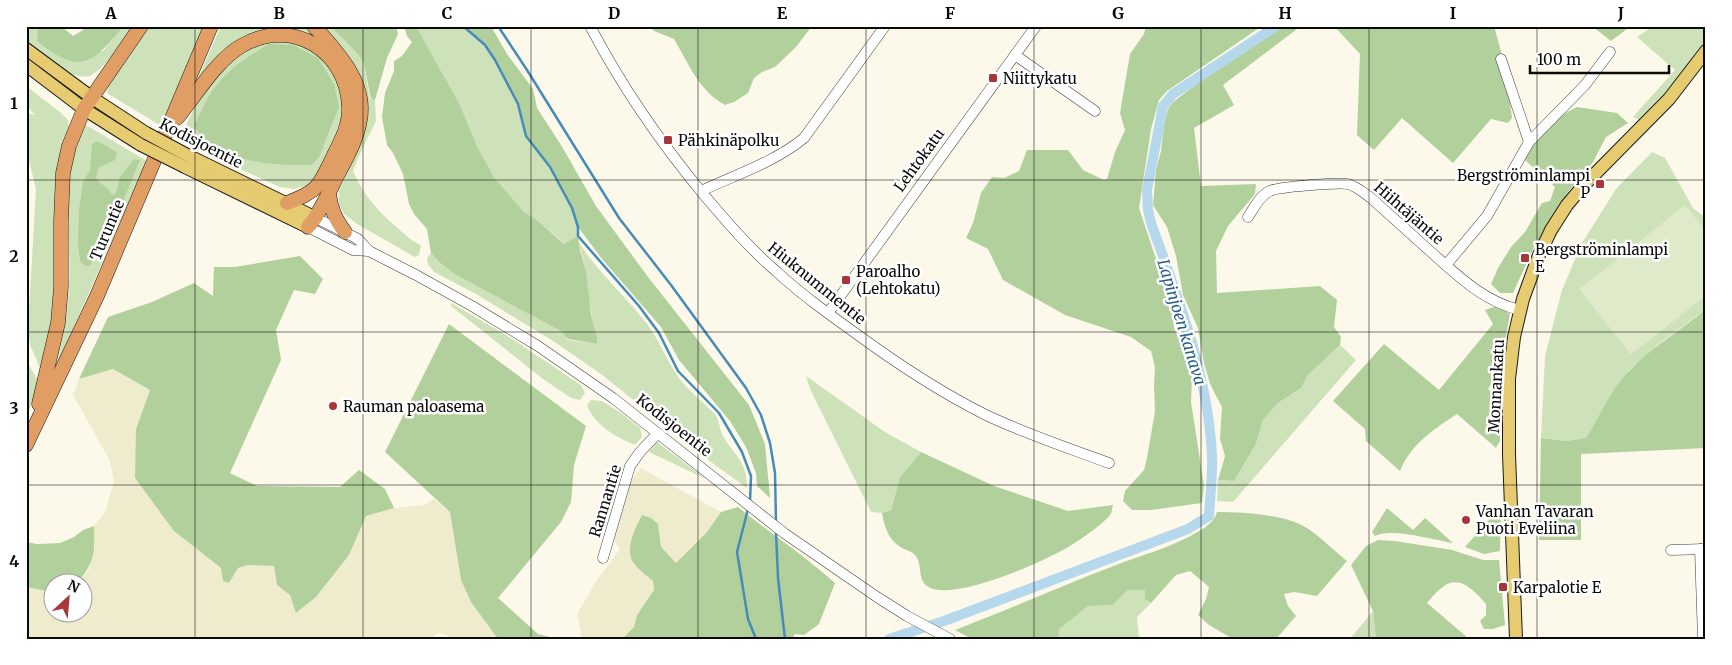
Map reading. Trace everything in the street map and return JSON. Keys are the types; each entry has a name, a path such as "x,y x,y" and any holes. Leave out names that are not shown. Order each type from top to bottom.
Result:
{"highway":[{"path":"28,441 50,363 58,324 61,287 61,221 64,173 70,146 87,103 141,26"},
{"name":"Turuntie","path":"28,441 96,296 212,26"},
{"path":"287,203 305,195 324,190 350,150 360,120 360,106 356,85 349,68 314,26"},
{"path":"167,131 215,70 242,46 258,38 290,34 319,47 337,67 348,96 349,109 344,134 311,220"},
{"path":"324,190 334,218 345,232"}],"main road":[{"name":"Kodisjoentie","path":"26,49 87,103"},
{"name":"Monnankatu","path":"1516,639 1509,454 1509,379 1514,337 1520,310 1539,255 1551,230 1567,205 1583,186 1669,99 1703,59"},
{"name":"Kodisjoentie","path":"26,65 143,139 187,162 311,220"},
{"name":"Kodisjoentie","path":"187,162 287,203 311,220"}],"street":[{"name":"Hiuknummentie","path":"590,26 631,98 676,160 739,236 766,262 828,313 898,364 953,398 1034,436 1109,463"},
{"path":"701,191 772,158 793,147 804,138 885,26"},
{"name":"Lehtokatu","path":"828,313 1036,26"},
{"path":"1446,265 1487,216 1529,142 1585,85 1610,52"},
{"path":"1015,55 1095,111"},
{"path":"1501,59 1529,142"},
{"name":"Hiihtäjäntie","path":"1248,217 1262,196 1271,190 1347,184 1371,198 1480,293 1511,308 1520,310"},
{"name":"Kodisjoentie","path":"311,220 345,232 358,239 368,251"},
{"name":"Kodisjoentie","path":"311,220 353,250 368,251 437,286 538,346 658,432 784,533 876,597 947,637"},
{"name":"Rannantie","path":"603,558 630,466 658,432"},
{"path":"1671,550 1703,549 1703,639"}],"shaded area":[{"path":"113,369 150,390 136,429 174,531 221,568 229,582 238,568 248,565 274,566 277,585 290,595 296,613 316,597 349,555 366,515 394,508 424,505 434,499 450,512 461,580 471,602 498,639 449,639 449,636 438,633 431,639 26,639 26,587 42,590 42,622 92,622 92,572 86,572 95,546 94,526 105,512 114,482 110,461 73,395 79,379"},
{"path":"641,468 721,512 707,532 676,563 660,547 658,524 633,564 653,581 654,590 637,615 634,627 622,639 582,639 577,614 595,583 620,549 615,543 614,534 632,479"}],"green space":[{"path":"26,26 38,26 37,41 103,51 124,26 133,26 104,65 93,74 86,76 68,72 26,41"},
{"path":"38,26 61,26 73,36 83,30 82,26 124,26 94,57 85,61 75,62 64,59 37,41"},
{"path":"150,26 204,26 161,126 107,93 109,85 119,67"},
{"path":"221,26 309,26 329,47 274,30 194,87"},
{"path":"322,26 330,26 357,53 364,64 370,99 375,100 376,121 353,171 362,189 380,212 409,238 421,245 419,255 415,257 357,224 344,214 339,204 339,191 357,150"},
{"path":"334,26 396,26 398,34 387,58 375,100 371,99 364,64 357,53 334,30"},
{"path":"404,26 416,26 460,105 477,146 494,177 524,212 537,220 564,244 578,236 586,271 597,344 568,339 561,331 456,275 431,253 427,229 414,214 409,204 403,174 387,145 382,117 385,93 394,71 394,61 402,56 412,42 407,36"},
{"path":"416,26 463,26 485,45 518,104 526,136 550,167 572,208 578,227 578,236 565,244 537,220 524,212 494,177 477,146 460,105"},
{"path":"463,26 491,26 507,54 533,89 537,108 596,206 648,277 749,405 765,444 770,498 757,486 756,473 746,447 730,421 679,360 661,327 602,259 578,227 572,208 550,167 526,136 518,104 485,45"},
{"path":"650,26 812,26 796,47 775,67 762,72 754,78 748,93 734,102 725,105 701,84 674,39 654,31"},
{"path":"1146,26 1262,26 1167,91 1159,100 1151,129 1139,208 1173,310 1174,328 1188,359 1192,378 1191,402 1204,486 1202,503 1151,510 1132,510 1123,501 1125,491 1144,470 1155,411 1155,367 1151,351 1131,337 1065,315 1003,280 988,249 966,238 973,223 981,193 992,177 1004,178 1019,171 1027,150 1068,150 1083,170 1104,180 1107,179 1115,152 1125,130 1120,113 1130,54 1144,34"},
{"path":"1283,26 1301,26 1223,85 1234,105 1194,128 1201,186 1256,184 1255,194 1228,226 1216,251 1217,293 1320,286 1337,300 1334,327 1341,337 1340,345 1307,376 1301,388 1278,403 1263,420 1256,444 1234,481 1218,480 1225,456 1220,439 1222,407 1210,384 1198,328 1183,295 1176,256 1167,227 1153,205 1156,170 1168,109 1173,102 1210,74"},
{"path":"1334,26 1494,26 1506,70 1512,118 1508,123 1491,119 1453,163 1402,118 1374,150 1357,135 1360,54"},
{"path":"1592,26 1627,26 1627,29 1611,41"},
{"path":"1653,26 1706,26 1706,38 1697,54 1666,94 1643,119 1639,120 1633,117 1675,70 1637,37"},
{"path":"290,39 317,51 337,77 344,110 339,131 314,179 306,186 293,189 280,187 227,163 180,138 194,108 206,89 232,57 262,41"},
{"path":"269,44 293,45 318,58 334,84 339,107 319,157 312,165 264,163 231,155 216,148 204,138 194,125 210,94 222,78 244,59"},
{"path":"26,86 68,120 69,130 55,313 41,370 30,345 28,327 36,190 26,147 26,113 35,115 26,105"},
{"path":"1577,107 1617,113 1628,123 1606,137 1593,162 1568,192 1533,249 1513,293 1500,293 1491,284 1498,268 1511,247 1525,232 1542,203 1550,201 1555,187 1525,160 1546,129 1568,111"},
{"path":"86,125 147,161 57,365 69,290 68,204 72,159 78,140"},
{"path":"97,141 117,152 115,160 99,167 96,177 114,195 120,179 134,159 140,160 110,233 90,266 84,265 80,261 78,242 79,210 83,182 90,170 92,144"},
{"path":"1652,152 1665,158 1693,208 1706,218 1706,231 1685,206 1580,289 1631,354 1706,295 1706,309 1660,343 1629,370 1586,438 1566,441 1541,438 1545,356 1562,290 1582,243 1616,189"},
{"path":"1685,205 1706,231 1706,295 1631,354 1580,289"},
{"path":"579,243 595,265 648,325 679,378 716,415 722,434 745,470 747,488 711,462 601,374 553,341 476,294 434,272 428,264 427,258 431,253 456,275 562,331 568,340 597,344 586,271"},
{"path":"300,256 323,279 315,294 294,290 276,330 281,360 230,473 257,486 340,487 359,470 385,489 394,508 366,516 349,555 316,597 296,613 290,595 277,585 274,566 248,565 238,568 229,583 223,581 221,568 174,531 135,478 136,429 150,390 113,369 79,379 108,317 152,302 194,283 213,296 214,267 235,267"},
{"path":"451,303 506,335 581,385 585,393 580,400 571,398 543,379 451,306"},
{"path":"1497,306 1510,314 1498,378 1488,388 1499,407 1500,441 1496,448 1457,414 1417,445 1400,471 1366,441 1365,429 1333,401 1384,344 1439,390 1493,324 1485,310"},
{"path":"1706,309 1706,448 1581,454 1581,540 1539,540 1541,438 1566,441 1586,438 1611,394 1630,370 1648,353"},
{"path":"449,324 586,426 574,465 571,502 561,522 498,598 538,634 558,639 498,639 471,602 461,580 450,512 385,452"},
{"path":"1340,345 1356,360 1233,502 1217,501 1218,480 1234,481 1256,444 1263,420 1278,403 1301,388 1307,376"},
{"path":"26,360 40,384 26,418"},
{"path":"806,376 885,432 921,452 900,477 891,510 882,513 871,512 810,389"},
{"path":"591,400 602,401 621,413 640,428 642,437 635,445 607,430 590,412 587,405"},
{"path":"657,442 706,479 649,452"},
{"path":"921,452 994,486 1068,511 1113,505 1111,513 1079,540 1033,564 994,580 973,586 954,590 938,590 924,583 915,555 895,543 889,536 882,513 891,510 900,477"},
{"path":"1495,505 1501,511 1500,551 1484,554 1465,547 1489,520 1489,511"},
{"path":"738,507 812,563 835,583 819,624 804,635 795,634 792,639 622,639 634,627 637,615 654,590 653,581 635,565 630,553 631,540 642,515 651,518 658,524 661,547 676,563 707,532 721,512"},
{"path":"1387,508 1413,530 1425,518 1453,543 1402,533 1375,536 1372,532"},
{"path":"1217,512 1262,515 1296,523 1316,535 1347,561 1317,596 1294,592 1284,594 1288,606 1296,616 1276,639 1233,639 1209,625 1198,615 1206,599 1209,587 1190,571 1176,575 1151,603 1145,599 1145,590 1128,590 1113,605 1088,606 1059,629 1058,639 972,639 955,630 1178,542 1208,525"},
{"path":"94,526 93,556 86,572 42,572 42,590 26,587 26,542 37,544 60,543 74,537 83,530"},
{"path":"1378,540 1452,550 1483,560 1499,560 1505,625 1493,629 1484,629 1480,621 1486,615 1486,604 1468,586 1456,582 1444,586 1427,603 1467,639 1376,639 1373,611 1351,565 1366,546"},
{"path":"1128,590 1145,590 1145,599 1151,603 1137,617 1139,639 1058,639 1058,629 1088,606 1113,605"},
{"path":"1373,611 1376,639 1350,639"}],"waterway":[{"path":"463,26 485,45 495,60 518,104 526,136 550,167 572,208 578,227 578,236 639,306 659,333 678,371 719,413 742,452 751,476 750,501"},
{"path":"498,26 619,218 671,285 746,388 761,415 770,443 775,473 776,522"},
{"name":"Lapinjoen kanava","path":"889,639 944,621 1188,529 1209,516 1212,455 1205,395 1181,308 1151,223 1147,190 1163,106 1173,94 1276,26"},
{"path":"748,509 737,552 748,619 756,639"},
{"path":"776,532 778,578 785,639"}],"place":[{"name":"Niittykatu","path":"993,78"},
{"name":"Pähkinäpolku","path":"668,140"},
{"name":"Bergströminlampi P","path":"1600,184"},
{"name":"Bergströminlampi E","path":"1525,258"},
{"name":"Paroalho (Lehtokatu)","path":"846,280"},
{"name":"Rauman paloasema","path":"333,406"},
{"name":"Vanhan Tavaran Puoti Eveliina","path":"1466,520"},
{"name":"Karpalotie E","path":"1503,587"}]}
